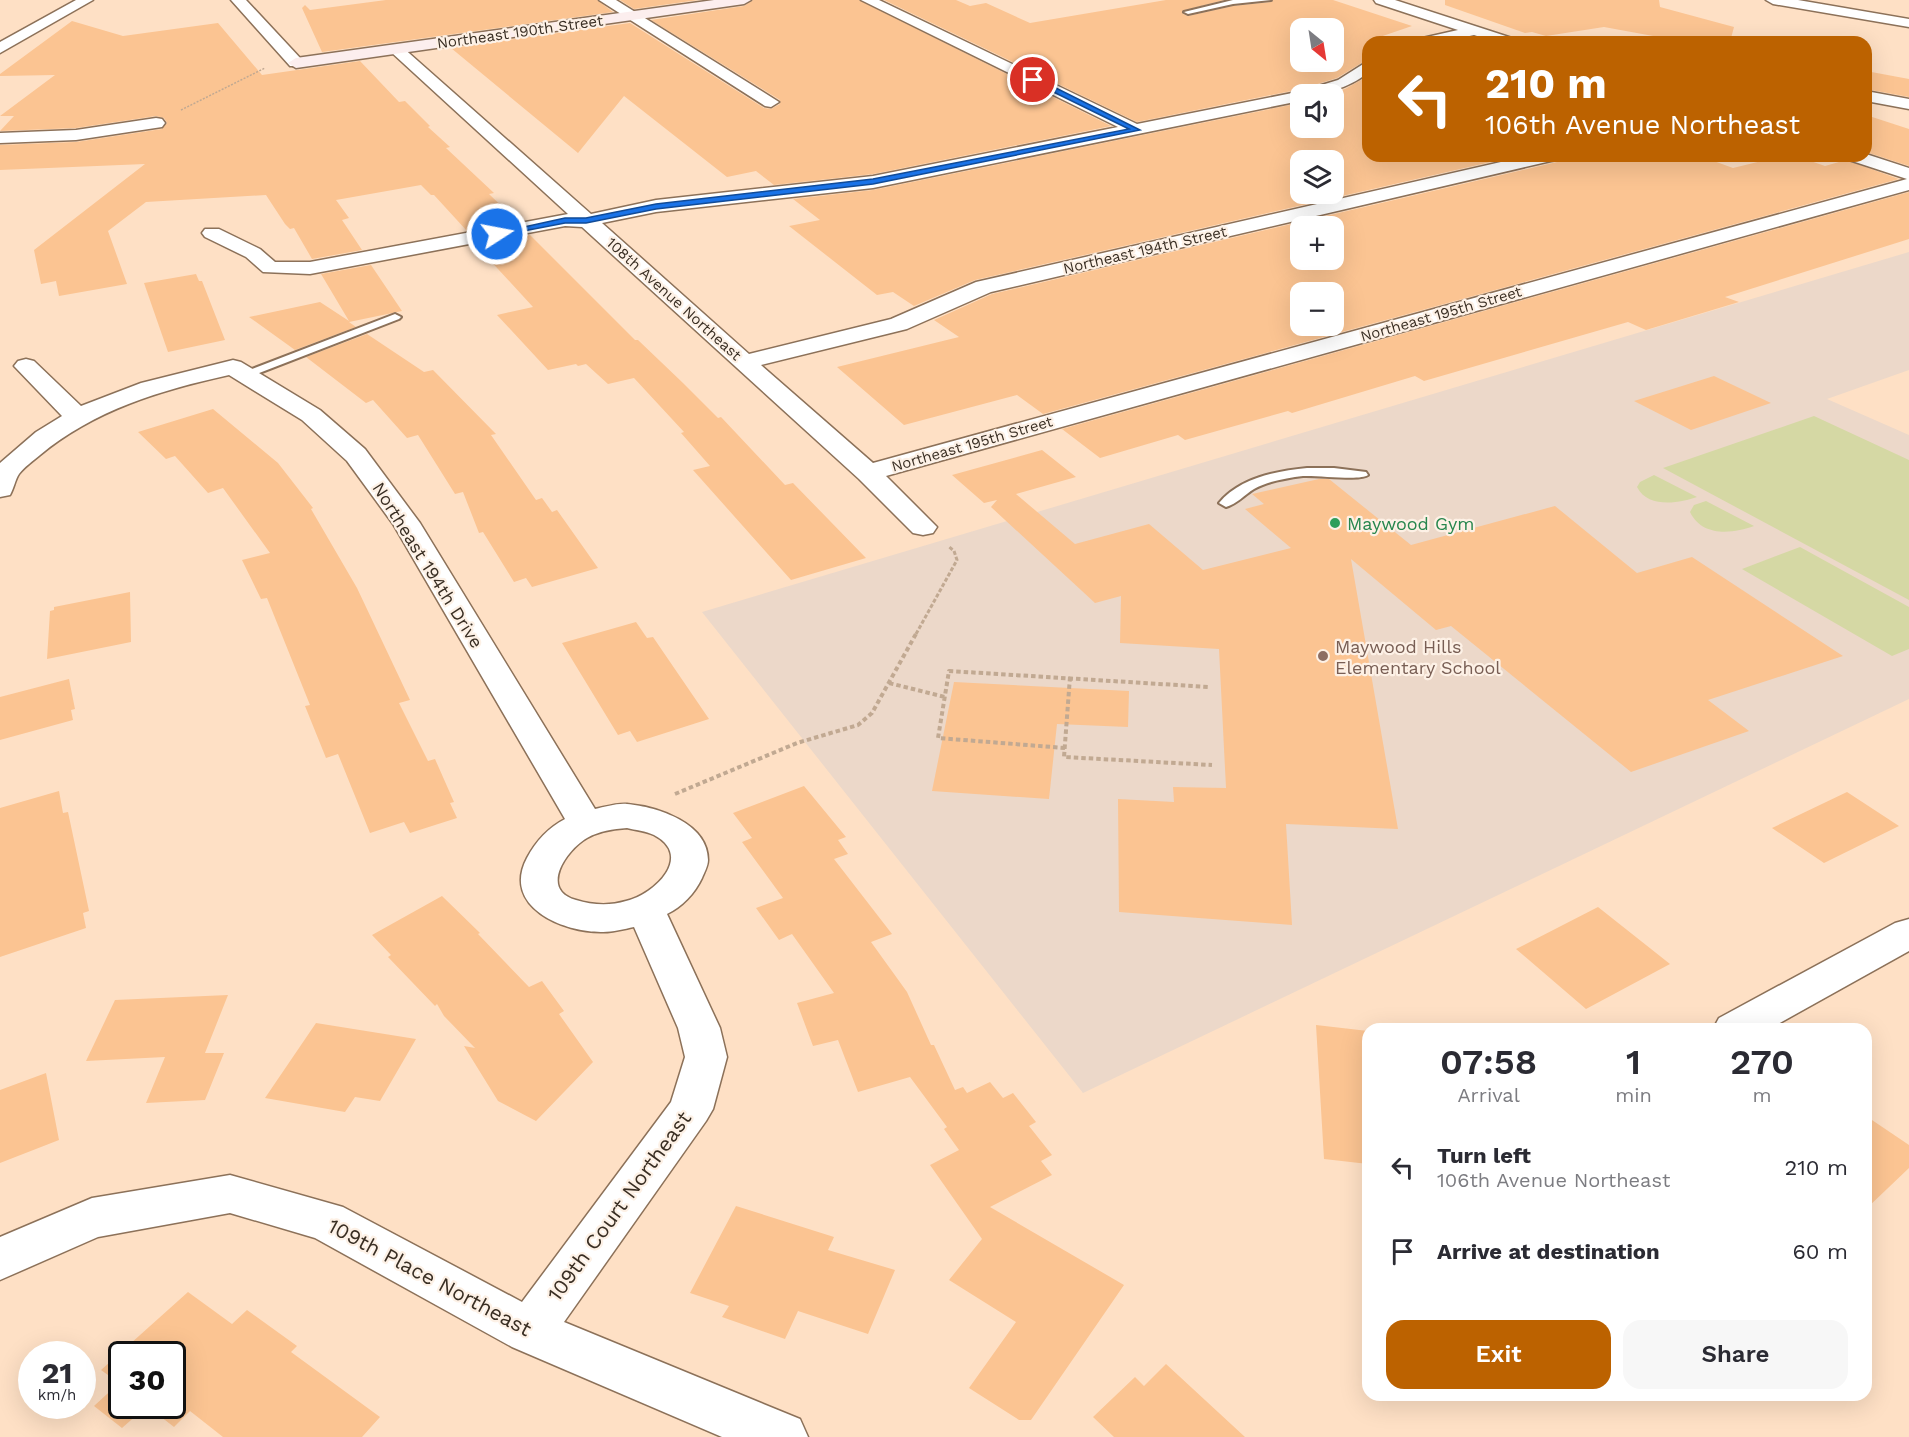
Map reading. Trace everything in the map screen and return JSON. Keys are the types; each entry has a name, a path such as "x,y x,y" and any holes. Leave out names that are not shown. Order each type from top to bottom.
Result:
{"street":[{"path":"0,48 86,0"},
{"path":"242,0 296,63"},
{"path":"606,0 771,102"},
{"name":"Northeast 190th Street","path":"296,63 744,0"},
{"path":"868,0 1137,130"},
{"path":"1381,0 1492,36"},
{"path":"1773,0 1909,23"},
{"path":"10,24 50,19"},
{"path":"1450,36 1475,30"},
{"name":"108th Avenue Northeast","path":"396,49 868,473 923,527"},
{"path":"1341,84 1362,70"},
{"path":"1872,97 1909,104"},
{"path":"212,233 253,253 270,268 310,268 565,220 586,221 656,206 873,182 1290,98"},
{"path":"0,138 76,135 156,123"},
{"name":"Northeast 194th Street","path":"744,362 898,324 984,287 1525,162"},
{"path":"1872,162 1909,174"},
{"name":"Northeast 195th Street","path":"868,473 1909,184"},
{"path":"26,366 80,418"},
{"name":"Northeast 194th Drive","path":"0,489 7,471 42,438 80,418 108,404 186,377 233,367 311,415 356,455 406,523 586,824"},
{"path":"639,817 665,824 679,832 688,844 691,858 688,873 679,888 665,900 625,917 591,918 562,911 549,900 541,888 539,873 543,859 553,845 568,833 586,824 607,818 639,817"},
{"name":"109th Court Northeast","path":"529,1331 691,1109 700,1082 706,1057 699,1028 646,910"},
{"path":"1745,1023 1909,933"},
{"name":"109th Place Northeast","path":"0,1259 92,1218 230,1194 327,1221 529,1331 782,1437"}],"lane":[{"path":"1188,12 1233,2 1268,0"},
{"path":"245,374 395,317"},
{"path":"1226,502 1252,485 1291,474 1331,470 1361,475"}],"path":[{"path":"156,123 262,68 296,63"},
{"path":"639,817 678,792 797,743 858,725 872,713 957,560 954,551 923,527"},
{"path":"1065,748 938,738 949,671 1209,687"},
{"path":"1070,677 1064,757 1212,765"},
{"path":"889,683 945,697"}],"shaded area":[{"name":"Maywood Hills Elementary School","path":"1909,252 1909,370 1827,399 1909,435 1909,699 1083,1093 702,612"}],"green space":[{"path":"1814,416 1909,460 1909,600 1663,468"},
{"path":"1654,475 1697,497 1673,502 1649,499 1637,487 1640,482"},
{"path":"1706,501 1754,526 1727,532 1710,530 1702,526 1690,512 1694,505"},
{"path":"1800,547 1909,607 1909,649 1892,656 1742,569"}],"building":[{"path":"386,0 597,0 613,12 322,52 302,8 305,5 310,10"},
{"path":"620,0 698,0 634,9"},
{"path":"753,0 859,0 1111,126 873,174 774,185 756,171 727,177 624,96 578,153 451,48 630,23 764,108 771,109 780,104 780,100 651,20 744,6"},
{"path":"884,0 956,0 970,6 986,3 1030,23 1166,0 1224,0 1182,11 1188,16 1273,0 1333,0 1412,26 1383,36 1362,36 1362,63 1337,78 1317,84 1290,84 1290,91 1137,122"},
{"path":"1445,0 1659,0 1660,7 1734,27 1732,36 1653,36 1604,27 1546,36 1532,32 1525,33 1445,5"},
{"path":"72,21 123,36 218,23 262,75 360,61 399,102 405,101 430,126 428,127 450,147 446,148 494,193 489,194 517,221 467,231 434,195 431,195 421,185 336,200 349,218 342,220 362,250 312,259 294,228 290,229 285,224 266,195 146,202 108,231 127,284 59,296 56,281 41,284 34,250 145,164 0,170 0,145 76,142 162,129 167,123 164,118 156,116 76,128 0,131 14,116 0,116 55,75 0,76 0,74"},
{"path":"1872,72 1909,79 1909,97 1872,90"},
{"path":"1362,79 1362,162 1491,162 1344,196 1344,150 1290,150 1290,204 1307,204 975,280 914,306 893,292 877,295 789,226 820,220 793,199 873,190 1290,105 1290,138 1344,138 1344,89"},
{"path":"1872,117 1909,129 1909,166 1872,154"},
{"path":"1557,162 1716,162 1733,168 1758,162 1813,162 1825,166 1839,162 1852,162 1899,179 1344,331 1344,282 1290,282 1290,336 1327,336 1043,414 1017,395 904,425 837,367 959,337 934,320 992,294 1290,224 1290,270 1344,270 1344,216 1326,216"},
{"path":"1909,192 1909,239 1725,297 1739,302 1646,330 1628,322 1424,381 1415,376 1292,413 1288,411 1185,440 1178,435 1100,458 1062,429"},
{"path":"530,235 635,340 638,340 718,418 721,417 785,485 793,483 866,558 791,580 693,470 710,466 681,433 684,432 634,378 608,384 586,364 548,370 497,315 533,307 486,256 490,255 480,244"},
{"path":"371,265 402,311 349,322 356,327 295,350 249,317 320,302 349,321 321,274"},
{"path":"196,274 199,281 202,281 225,340 168,352 144,283"},
{"path":"367,334 424,372 433,370 496,434 491,435 536,500 542,498 552,512 557,510 598,568 532,587 526,578 514,582 483,532 479,533 463,492 455,494 418,435 407,438 373,400 366,403 306,357"},
{"path":"1714,376 1771,403 1691,430 1634,401"},
{"path":"213,409 278,463 313,508 311,509 357,588 410,700 399,703 428,761 435,759 454,802 450,803 457,818 410,833 404,822 370,833 338,754 326,758 305,706 310,705 267,598 261,599 242,560 270,553 223,488 208,493 175,456 166,459 138,432"},
{"path":"1042,450 1076,477 1016,494 1075,544 1149,524 1203,570 1291,548 1245,509 1264,504 1252,494 1319,479 1329,479 1411,545 1555,506 1637,573 1692,557 1843,656 1708,700 1749,731 1631,772 1451,626 1436,630 1351,559 1398,829 1286,824 1292,925 1119,912 1118,799 1174,802 1173,787 1226,788 1219,649 1120,643 1121,596 1095,603 991,507 997,500 984,503 952,475"},
{"path":"130,592 131,642 47,659 50,611 54,610 54,607"},
{"path":"636,622 647,638 653,637 709,719 637,742 630,731 618,735 562,643"},
{"path":"69,679 75,709 71,710 73,720 0,740 0,697"},
{"path":"954,682 1129,691 1128,727 1057,724 1049,799 932,791"},
{"path":"804,786 846,837 838,840 848,854 834,859 892,934 871,942 907,992 955,1090 963,1087 967,1093 990,1082 1003,1098 1013,1093 1036,1122 1029,1126 1052,1155 1041,1161 1052,1175 990,1207 1124,1285 1031,1420 1019,1420 969,1388 1016,1322 949,1280 982,1239 930,1165 959,1150 944,1129 947,1127 910,1077 858,1092 838,1040 813,1046 797,1003 834,993 792,934 779,940 756,908 783,898 742,842 752,838 733,813"},
{"path":"59,791 63,813 68,812 89,911 83,913 86,928 0,957 0,808"},
{"path":"1847,792 1899,826 1824,863 1772,828"},
{"path":"442,896 480,933 478,934 529,987 542,981 564,1011 559,1014 593,1062 536,1121 498,1101 464,1046 475,1048 444,1016 437,1004 435,1006 388,957 391,955 372,935"},
{"path":"1598,907 1670,964 1586,1009 1516,949"},
{"path":"228,995 205,1053 224,1053 205,1100 146,1103 165,1057 86,1061 115,1000"},
{"path":"316,1023 416,1039 380,1101 355,1097 345,1112 265,1098"},
{"path":"1316,1025 1362,1030 1362,1163 1324,1159"},
{"path":"46,1073 59,1140 0,1163 0,1090"},
{"path":"1872,1120 1909,1145 1909,1168 1872,1203"},
{"path":"736,1206 834,1237 828,1250 895,1270 868,1334 798,1311 785,1339 722,1317 729,1306 690,1293"},
{"path":"188,1292 232,1324 247,1310 297,1346 291,1352 380,1417 362,1437 223,1437 190,1411 186,1415 186,1341 133,1341"},
{"path":"108,1364 108,1375 101,1370"},
{"path":"1166,1364 1245,1437 1114,1437 1093,1417 1135,1377 1144,1386"},
{"path":"108,1393 108,1417 96,1408 96,1404"},
{"path":"111,1419 132,1419 122,1428"},
{"path":"164,1419 182,1419 174,1427"}],"place":[{"name":"Maywood Gym","path":"1335,523"},
{"name":"Maywood Hills Elementary School","path":"1323,656"}],"route":[{"path":"497,234 565,220 586,221 656,206 772,195 873,182 1137,130 1033,80"}]}
